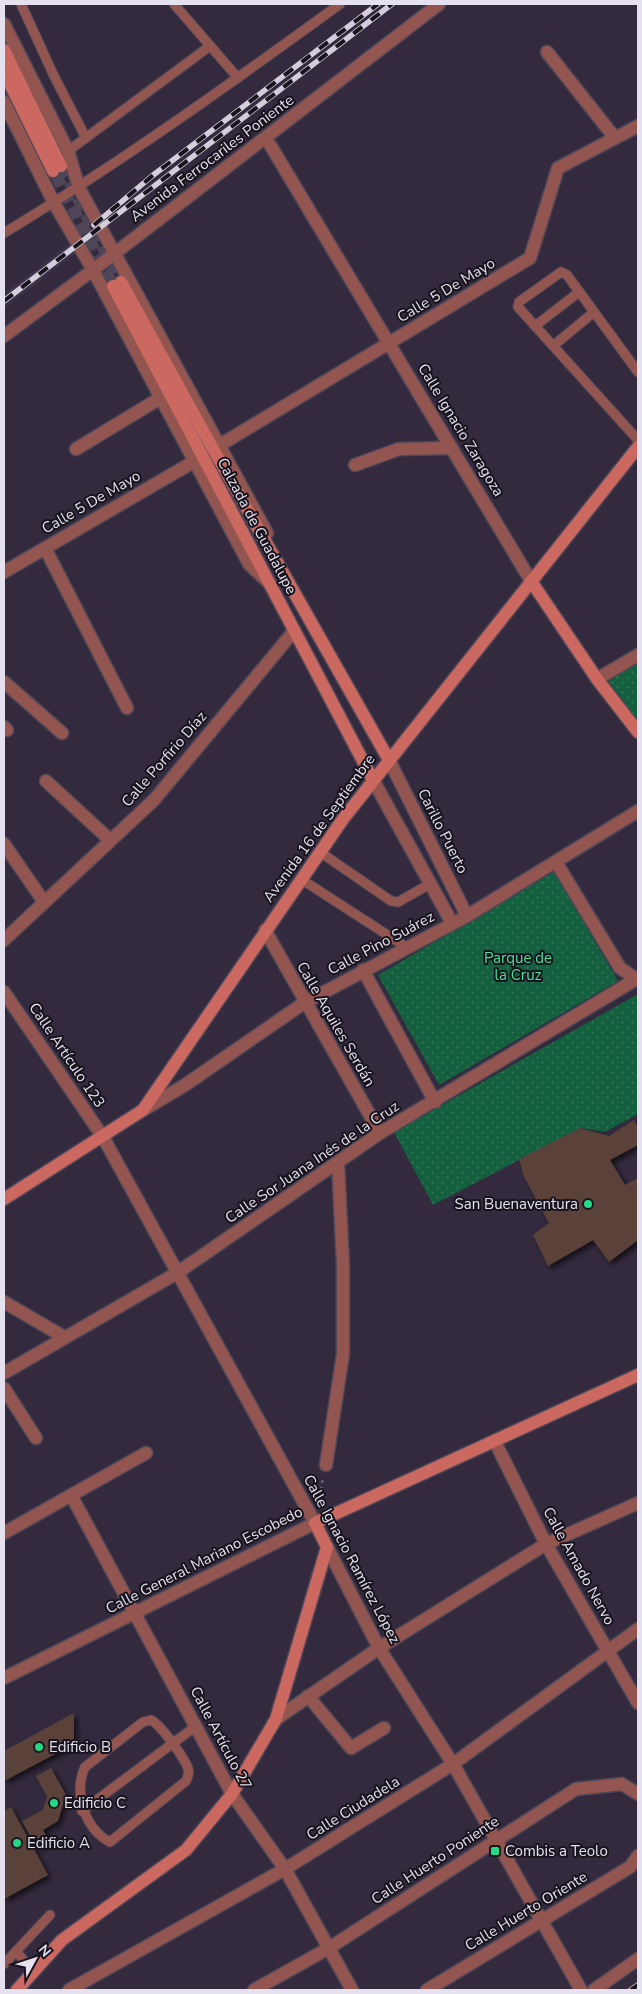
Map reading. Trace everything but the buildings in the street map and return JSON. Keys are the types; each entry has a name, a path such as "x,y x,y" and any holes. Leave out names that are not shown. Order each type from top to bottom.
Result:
{"main road":[{"path":"4,50 57,168 4,72"},
{"name":"Calzada de Guadalupe","path":"373,780 268,582 117,284 389,760"},
{"name":"Avenida 16 de Septiembre","path":"4,1199 103,1137 142,1110 265,930 373,780 638,447"},
{"name":"Calle Ignacio Zaragoza","path":"531,581 597,679 638,732"},
{"name":"Calle General Mariano Escobedo","path":"315,1523 638,1375"},
{"name":"Calle Ignacio Ramírez López","path":"315,1523 327,1547"},
{"path":"17,1990 62,1940 186,1850 232,1794 276,1719 327,1547"}],"street":[{"name":"Avenida Ferrocariles Poniente","path":"4,336 266,138 439,4"},
{"path":"4,24 68,151 79,188 278,553 281,570"},
{"path":"547,52 615,138"},
{"path":"4,102 54,203 162,397 249,564 268,582"},
{"name":"Calle 5 De Mayo","path":"220,445 530,258 558,168 638,126"},
{"name":"Calle Ignacio Zaragoza","path":"266,138 531,581"},
{"path":"76,448 162,397"},
{"path":"355,465 398,448 452,448"},
{"name":"Calle 5 De Mayo","path":"4,572 195,461"},
{"path":"45,548 127,708"},
{"name":"Calle Porfirio Díaz","path":"4,940 154,800 294,630"},
{"path":"597,679 638,655"},
{"path":"4,682 62,733"},
{"name":"Carillo Puerto","path":"389,760 467,916"},
{"path":"373,780 452,923"},
{"path":"46,781 110,840"},
{"name":"Calle Pino Suárez","path":"142,1110 185,1085 304,1002 467,916 638,812"},
{"path":"4,844 44,902"},
{"path":"556,862 620,968 638,979"},
{"name":"Calle Aquiles Serdán","path":"265,930 304,1002 380,1133"},
{"path":"363,970 435,1102"},
{"name":"Calle Sor Juana Inés de la Cruz","path":"4,1373 177,1273 380,1133 435,1102 638,979"},
{"name":"Calle Artículo 123","path":"4,992 8,1008 103,1137"},
{"name":"Calle Ignacio Ramírez López","path":"103,1137 315,1523"},
{"path":"326,1464 343,1354 343,1264 338,1163"},
{"path":"4,1302 64,1337"},
{"path":"4,1388 36,1438"},
{"name":"Calle Amado Nervo","path":"495,1442 546,1544 638,1703"},
{"path":"4,1532 146,1453"},
{"name":"Calle Artículo 27","path":"71,1495 232,1794 285,1869 352,1990"},
{"path":"276,1719 379,1648 546,1544 638,1503"},
{"name":"Calle General Mariano Escobedo","path":"4,1678 315,1523"},
{"name":"Calle Ignacio Ramírez López","path":"327,1547 379,1648 453,1764 581,1990"},
{"name":"Calle Ciudadela","path":"69,1990 285,1869 453,1764 638,1629"},
{"path":"308,1696 351,1748 384,1728"},
{"name":"Calle Huerto Poniente","path":"254,1990 328,1948 576,1789 622,1784 638,1794"},
{"name":"Calle Huerto Oriente","path":"427,1990 630,1867 638,1856"},
{"path":"594,1990 638,1959"}],"lane":[{"path":"21,4 54,76 86,138"},
{"path":"174,4 238,78"},
{"path":"4,233 79,188 238,78 340,4"},
{"path":"68,151 210,46"},
{"path":"638,372 567,275 561,272 519,302 518,307 638,440"},
{"path":"535,326 579,292"},
{"path":"554,346 594,312"},
{"path":"320,852 391,901 398,902 430,884"},
{"path":"301,879 406,947"},
{"path":"151,1720 157,1723 172,1744 187,1767 189,1774 186,1781 115,1839 110,1842 102,1838 82,1811 81,1780 85,1768 143,1722 151,1720"},
{"path":"82,1811 196,1726"},
{"path":"4,1964 50,1914"},
{"path":"16,1951 33,1972"}],"path":[{"path":"315,1523 326,1464"}],"shaded area":[{"path":"70,243 77,252 4,308 4,294"}],"green space":[{"path":"638,655 638,732 597,679"},
{"name":"Parque de la Cruz","path":"554,872 618,981 439,1085 378,975"},
{"path":"638,994 638,1114 605,1132 580,1128 433,1205 394,1132"}],"tunnel":[{"path":"61,166 121,282"},
{"path":"56,175 113,286"}],"railway":[{"path":"94,225 152,176 378,4"},
{"path":"4,301 392,4"},
{"path":"631,1990 638,1985"}],"place":[{"name":"San Buenaventura","path":"588,1204"},
{"name":"Edificio B","path":"39,1747"},
{"name":"Edificio C","path":"54,1803"},
{"name":"Edificio A","path":"17,1843"},
{"name":"Combis a Teolo","path":"495,1851"}]}
